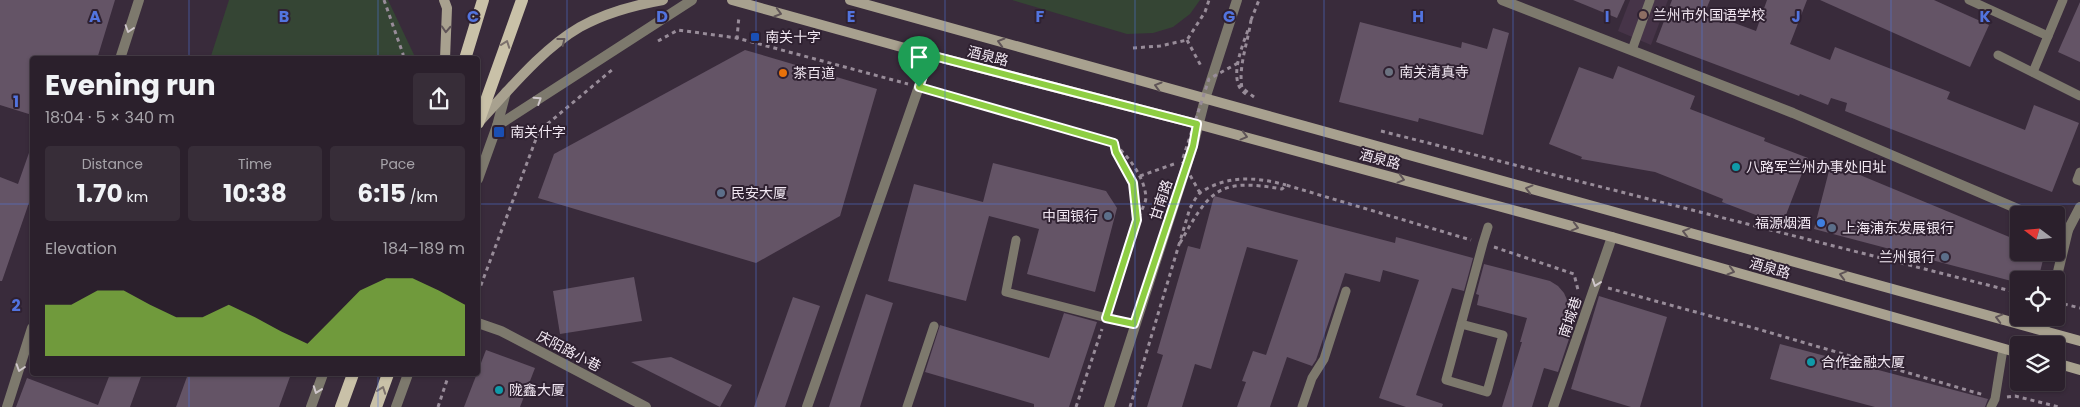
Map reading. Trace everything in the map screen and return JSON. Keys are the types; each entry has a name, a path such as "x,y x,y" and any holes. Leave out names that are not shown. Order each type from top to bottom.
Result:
{"main road":[{"path":"444,0 447,8 445,56"},
{"path":"466,56 483,0"},
{"path":"480,117 522,0"},
{"path":"480,121 546,52 579,28 608,14 663,0"},
{"name":"酒泉路","path":"850,0 2080,340"},
{"name":"酒泉路","path":"736,1 930,55 1197,124 1612,237 2010,351"},
{"path":"2065,366 2080,370"},
{"path":"341,407 353,376"},
{"path":"376,407 387,376"}],"street":[{"path":"121,56 139,0"},
{"path":"497,126 692,0"},
{"name":"甘南路","path":"1108,407 1193,146 1197,124 1237,0"},
{"path":"1502,0 1793,113 2011,206"},
{"path":"807,407 930,55"},
{"path":"480,173 497,126 506,92"},
{"path":"2058,271 2068,230 2080,207"},
{"name":"南城巷","path":"1554,407 1612,237"},
{"name":"庆阳路小巷","path":"480,324 501,331 646,407"},
{"path":"2044,330 2045,326"},
{"path":"7,407 30,334"},
{"path":"311,407 322,376"},
{"path":"396,407 407,376"}],"lane":[{"path":"1632,50 1650,0"},
{"path":"1969,0 2048,36"},
{"path":"2033,72 2063,0"},
{"path":"1998,55 2080,96"},
{"path":"2080,172 2077,180 2080,181"},
{"path":"1461,324 1503,335 1487,392 1446,380 1461,324 1483,243 1488,227"},
{"path":"1016,240 1006,292 1134,324"},
{"path":"1302,407 1312,378 1324,359 1346,291"},
{"path":"907,407 934,326"},
{"path":"1993,403 2004,349"}],"path":[{"path":"384,0 403,56"},
{"path":"1133,48 1160,46 1187,40 1205,12 1209,0"},
{"path":"1251,20 1240,75 1242,88 1260,100 1250,97 1241,91 1236,78 1238,63 1251,20 1259,0"},
{"path":"736,1 737,38"},
{"path":"654,43 678,30 737,38 919,87 1114,143 1129,158 1140,176 1146,198 1137,220 1076,407"},
{"path":"737,38 782,52"},
{"path":"1187,40 1209,79"},
{"path":"1200,193 1182,161 1209,79 1238,63"},
{"path":"480,287 539,132 614,69"},
{"path":"1375,129 2010,290"},
{"path":"1114,143 1116,152 1133,183 1137,220"},
{"path":"1140,176 1182,161"},
{"path":"1130,407 1190,208 1200,193 1237,178 1269,180 1483,243 1574,274 1578,290 1577,298"},
{"path":"1180,243 1209,198 1223,188 1252,184 1282,189 1286,185"},
{"path":"1599,288 1607,288 1754,328 1993,403 2015,396 2059,407"},
{"path":"2065,304 2080,308"},
{"path":"438,407 448,376"}],"shaded area":[{"name":"兰州市外国语学校","path":"1630,0 1668,0 1651,45 1618,31"}],"green space":[{"path":"229,0 388,0 415,56 211,56"},
{"path":"1012,0 1200,0 1190,14 1173,27 1153,33 1127,34"}],"building":[{"path":"0,0 115,0 98,56 30,56 30,114 0,105"},
{"path":"1573,0 1625,0 1617,18"},
{"path":"1672,0 1710,0 1705,12 1756,31 1767,0 1807,0 1790,44 1830,60 1835,47 1950,92 1947,99 2025,130 2034,105 2079,123 2052,192 1845,111 1847,103 1831,98 1828,105 1800,94 1799,96 1656,42"},
{"path":"1820,0 1934,0 1989,25 1970,67"},
{"path":"2080,2 2080,62 2058,52"},
{"path":"1360,22 1461,48 1462,42 1487,49 1493,28 1509,33 1483,135 1419,118 1418,122 1339,102"},
{"path":"745,50 877,89 840,216 756,263 538,198 554,154"},
{"path":"1618,66 1695,96 1690,109 1765,138 1764,141 1808,158 1782,225 1722,202 1723,199 1655,172 1581,159 1582,157 1549,144 1579,67 1613,79"},
{"path":"30,150 30,200 2,281 0,281 0,177 18,184"},
{"path":"993,163 1106,191 1117,208 1095,292 1027,274 1039,229 989,216 966,301 888,281 914,184 983,202"},
{"path":"1831,163 2010,237 2010,261 2043,261 2040,271 2010,271 2010,281 1814,229"},
{"path":"1214,196 1395,243 1396,237 1473,258 1464,291 1452,288 1416,395 1443,404 1442,407 1406,407 1379,398 1419,280 1383,270 1380,282 1345,273 1316,360 1312,366 1287,357 1270,407 1237,407 1246,382 1242,381 1253,351 1266,355 1298,260 1247,247 1211,369 1195,364 1182,407 1147,407 1163,355 1157,353 1188,246 1200,249"},
{"path":"1484,264 1550,281 1564,293 1568,302 1569,339 1558,372 1544,368 1532,407 1502,407 1522,342 1520,342 1527,318 1477,305 1479,295 1476,294"},
{"path":"634,277 642,321 560,334 553,291"},
{"path":"866,294 893,303 860,407 829,407"},
{"path":"1599,296 1667,317 1640,407 1631,407 1571,389"},
{"path":"793,297 820,306 785,407 754,407"},
{"path":"1064,313 1097,322 1069,407 1034,407 1034,404 925,372 940,325 1049,358"},
{"name":"合作金融大厦","path":"1780,344 1988,399 1985,407 1875,407 1770,379"},
{"name":"陇鑫大厦","path":"486,350 535,368 520,407 464,407 476,376 480,376 480,366"},
{"path":"671,357 732,385 720,407 631,362"},
{"path":"109,376 141,376 130,407 16,407 27,378 98,405"},
{"path":"187,376 290,376 279,407 176,407"}],"place":[{"name":"兰州市外国语学校","path":"1643,15"},
{"name":"南关十字","path":"755,37"},
{"name":"南关清真寺","path":"1389,72"},
{"name":"茶百道","path":"783,73"},
{"name":"南关什字","path":"499,132"},
{"name":"八路军兰州办事处旧址","path":"1736,167"},
{"name":"民安大厦","path":"721,193"},
{"name":"中国银行","path":"1108,216"},
{"name":"福源烟酒","path":"1821,223"},
{"name":"上海浦东发展银行","path":"1832,228"},
{"name":"兰州银行","path":"1945,257"},
{"name":"合作金融大厦","path":"1811,362"},
{"name":"陇鑫大厦","path":"499,390"}],"route":[{"path":"930,55 1197,124 1193,146 1134,324 1106,318 1137,220 1133,183 1116,152 1114,143 919,87 930,55"}]}
